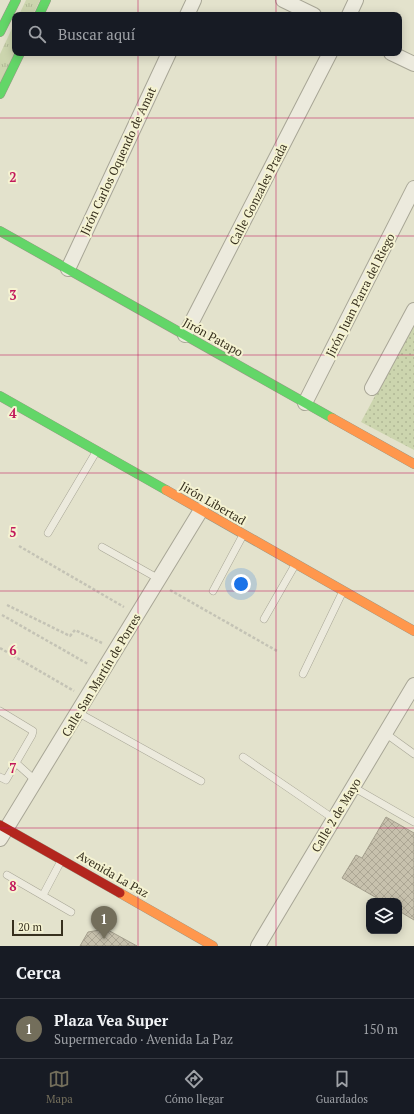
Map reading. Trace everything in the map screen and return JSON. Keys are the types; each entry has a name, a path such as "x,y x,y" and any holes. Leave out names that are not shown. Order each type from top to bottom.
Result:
{"street":[{"path":"0,32 16,0"},
{"path":"40,12 46,0"},
{"path":"188,12 194,0"},
{"path":"283,0 308,12"},
{"path":"350,12 356,0"},
{"path":"0,94 19,56"},
{"name":"Jirón Carlos Oquendo de Amat","path":"68,269 168,56"},
{"name":"Calle Gonzales Prada","path":"185,335 328,56"},
{"path":"397,56 414,64"},
{"name":"Jirón Juan Parra del Riego","path":"305,403 411,203 414,188"},
{"name":"Jirón Patapo","path":"0,231 414,464"},
{"path":"372,388 414,310"},
{"name":"Jirón Libertad","path":"0,396 414,631"},
{"name":"Calle San Martín de Porres","path":"2,831 36,781 201,510"},
{"name":"Calle 2 de Mayo","path":"258,946 414,685"},
{"name":"Avenida La Paz","path":"2,831 62,859 213,946"}],"lane":[{"path":"48,533 97,451"},
{"path":"213,591 244,534"},
{"path":"102,547 158,581"},
{"path":"264,619 296,564"},
{"path":"303,674 343,591"},
{"path":"0,711 33,731 6,780 0,777"},
{"path":"77,712 201,781"},
{"path":"385,733 414,754"},
{"path":"243,757 334,819"},
{"path":"16,763 36,781"},
{"path":"353,787 414,822"},
{"path":"42,895 62,859"},
{"path":"8,875 72,912"}],"path":[{"path":"19,546 137,614"},
{"path":"158,581 277,651"},
{"path":"7,605 70,636 75,630 116,650"},
{"path":"2,615 102,672"},
{"path":"0,648 86,698"}],"green space":[{"path":"26,0 40,0 34,12 20,12"},
{"path":"12,28 13,56 0,83 0,54"},
{"path":"414,323 414,450 361,422"}],"building":[{"path":"386,817 414,833 414,920 402,913 402,898 377,898 342,878 356,855 362,858"},
{"path":"106,929 137,946 80,946 88,932"}],"traffic: fast":[{"path":"0,32 16,0"},
{"path":"40,12 46,0"},
{"path":"0,94 19,56"},
{"path":"0,231 332,418"},
{"path":"0,396 166,490"}],"traffic: slow":[{"path":"332,418 414,464"},
{"path":"166,490 414,631"},
{"path":"120,893 213,946"}],"traffic: jam":[{"path":"0,825 120,893"}],"place":[{"name":"Plaza Vea Super","path":"104,939"}]}
